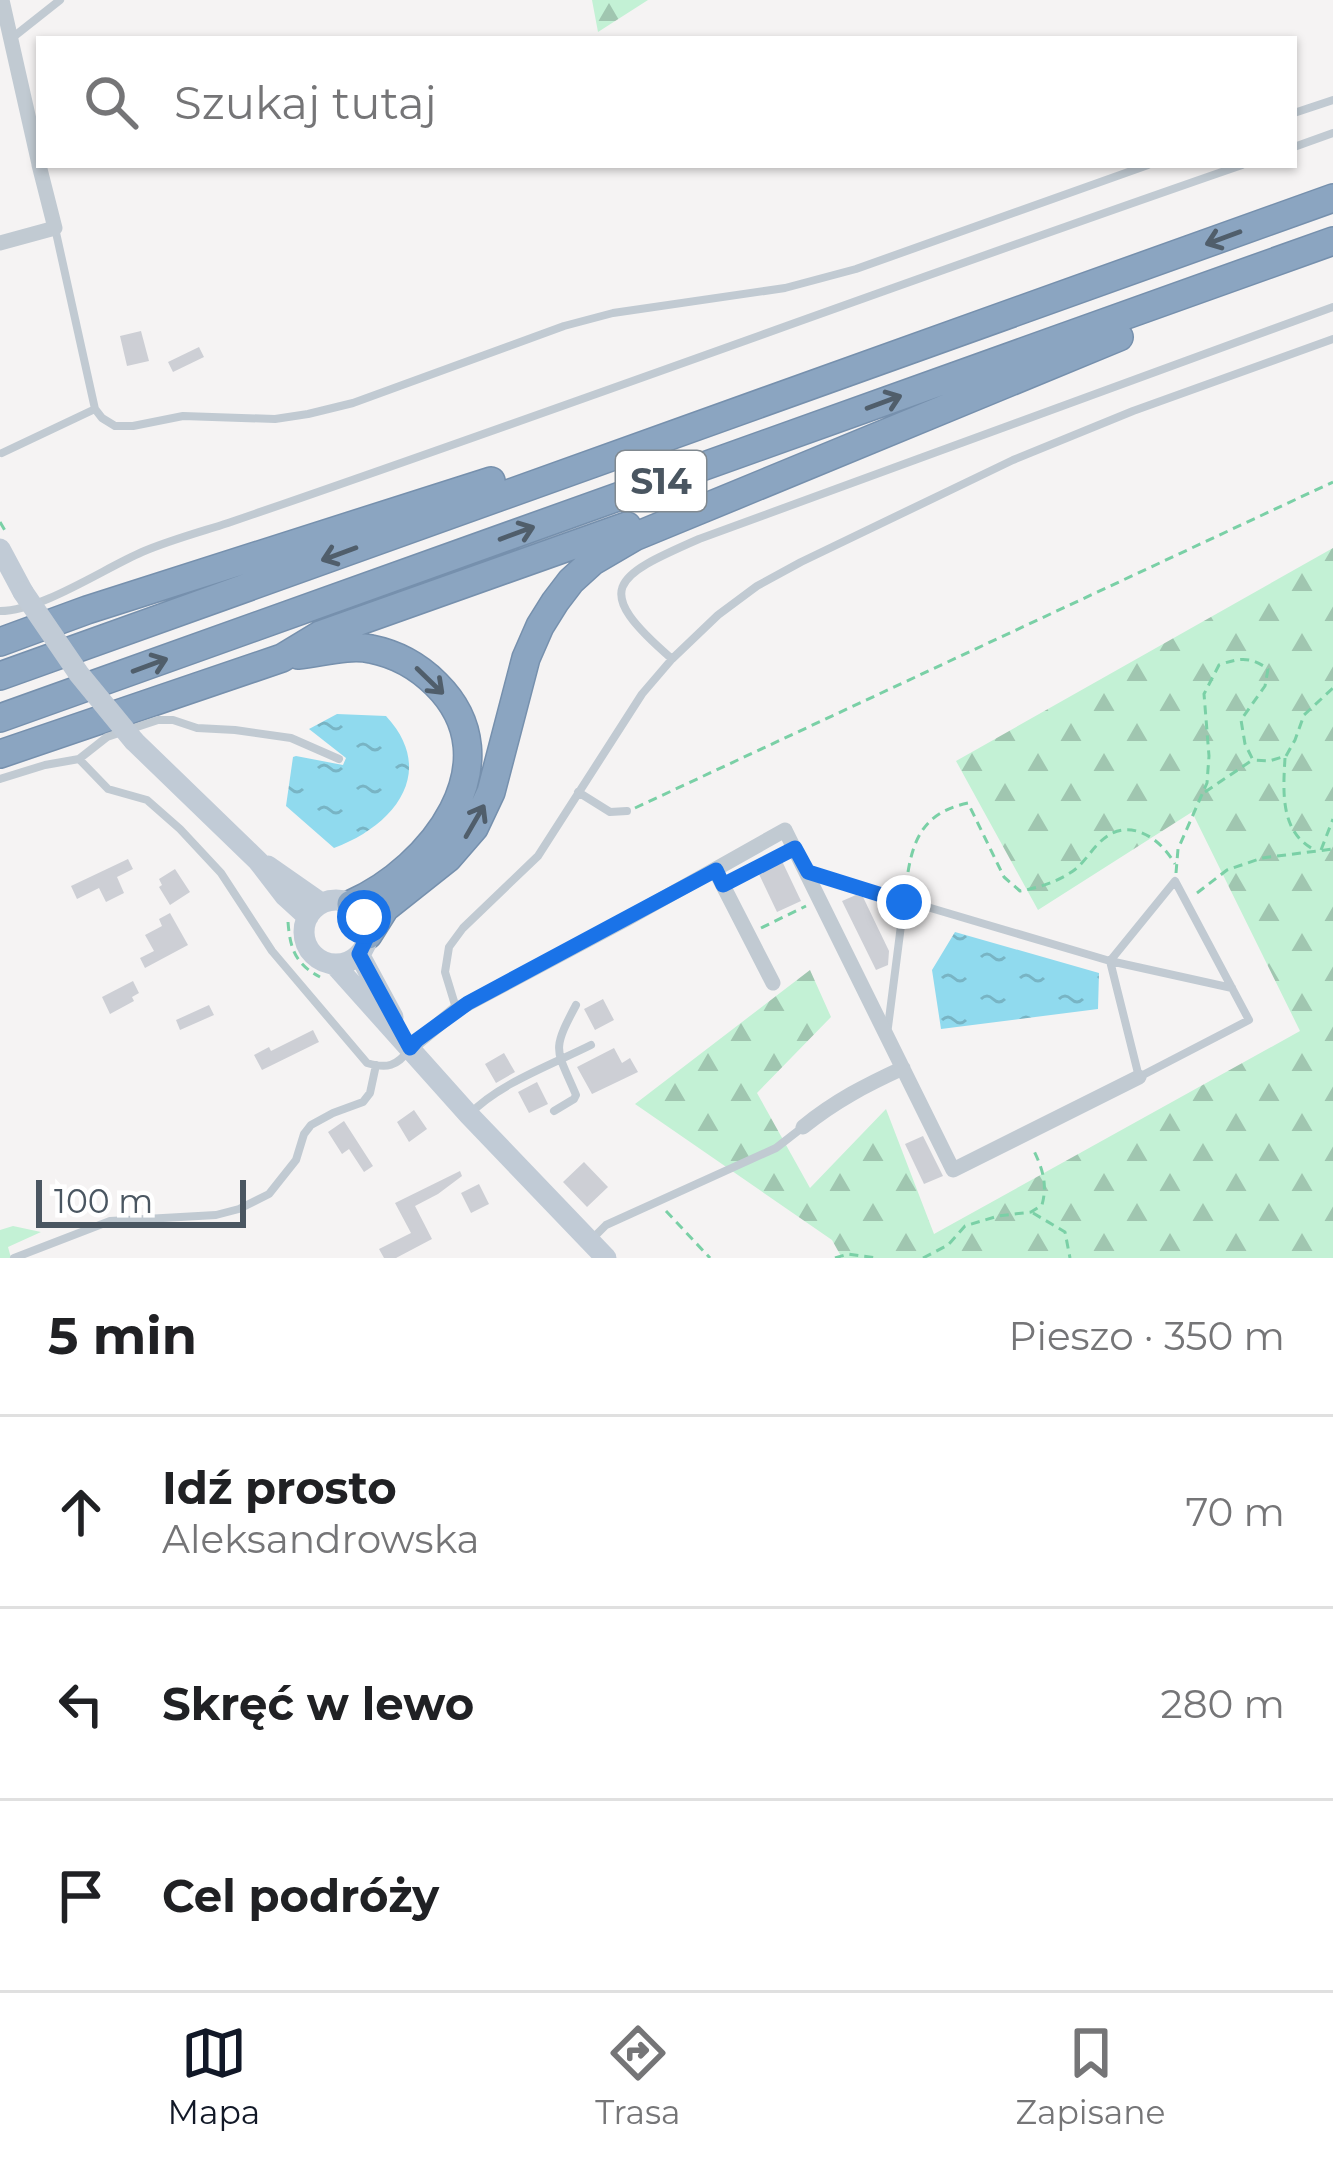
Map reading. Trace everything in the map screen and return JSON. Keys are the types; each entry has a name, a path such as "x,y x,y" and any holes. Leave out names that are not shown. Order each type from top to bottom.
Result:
{"highway":[{"name":"S14","path":"0,676 1333,198"},
{"name":"S14","path":"0,718 1328,243"},
{"path":"363,945 385,908 448,858 474,828 491,792 526,658 540,626 571,581 592,561 634,537 1212,297 1328,243"},
{"path":"0,642 446,495 687,429"},
{"path":"282,658 320,635 849,448"},
{"path":"0,628 87,610"},
{"path":"0,754 282,658 368,648 412,664 443,692 458,714 468,762 465,787 447,823 420,858 351,904"}],"main road":[{"path":"0,549 79,674 134,741 315,910"},
{"path":"363,945 343,963 324,961 308,947 304,927 315,910 331,900 351,904 364,917 363,945 410,1048"},
{"path":"334,964 598,1250"}],"street":[{"path":"2,0 36,151"},
{"path":"0,243 56,228 40,168"},
{"path":"410,1048 456,1010 719,878 785,830 953,1170 1139,1077"},
{"path":"719,878 773,983"},
{"path":"803,1127 855,1090 903,1068"}],"lane":[{"path":"11,39 60,0"},
{"path":"1297,112 1333,100"},
{"path":"1297,146 1333,134"},
{"path":"56,228 95,409 102,418 133,426 183,416 275,419 353,403 563,326 613,313 785,288 856,268 1139,168"},
{"path":"0,611 15,610 67,589 143,552 1233,168"},
{"path":"671,659 622,608 625,580 636,569 699,539 1333,307"},
{"path":"456,1010 445,972 449,947 538,856 642,694 718,615 801,562 1013,460 1333,339"},
{"path":"2,453 95,409"},
{"path":"0,778 79,759 107,737 158,720 290,738 339,759"},
{"path":"79,759 108,789 147,800 180,830 221,874 300,986 368,1063 382,1067 399,1063 410,1048"},
{"path":"578,792 610,812 627,811"},
{"path":"808,872 1110,961 1232,988"},
{"path":"1175,880 1249,1020 1139,1077 1110,961 1175,880"},
{"path":"887,1035 904,902"},
{"path":"554,1111 576,1095 560,1060 558,1039 576,1005"},
{"path":"469,1115 480,1103 591,1045"},
{"path":"14,1258 110,1221 216,1215 269,1194 296,1160 310,1125 363,1102 370,1093 376,1065"},
{"path":"598,1250 606,1225 776,1148 803,1127"}],"path":[{"path":"627,811 1333,482"},
{"path":"1175,880 1178,849 1208,783 1204,694 1219,665 1238,659 1253,659 1268,669 1265,686 1241,721 1253,760"},
{"path":"1319,851 1300,843 1290,827 1284,797 1286,756 1304,715 1333,688"},
{"path":"1203,793 1253,760 1286,756"},
{"path":"904,902 910,853 922,828 953,806 968,803 1004,877 1020,891 1076,870 1102,840 1128,828 1154,839 1176,866"},
{"path":"1319,851 1333,819"},
{"path":"719,878 795,848"},
{"path":"1186,902 1227,870 1262,859 1333,849"},
{"path":"748,934 820,898"},
{"path":"922,1258 948,1245 965,1226 1031,1212 1042,1205 1046,1190 1042,1167 1026,1136"},
{"path":"656,1201 710,1258"},
{"path":"1031,1212 1065,1232 1070,1258"},
{"path":"835,1258 848,1254 877,1258"}],"green space":[{"path":"592,0 648,0 598,32"},
{"path":"1333,548 1333,1258 842,1258 832,1240 635,1104 810,970 831,1017 757,1093 810,1188 886,1109 934,1234 1300,1031 1192,812 1038,910 956,761"},
{"path":"13,1226 41,1232 8,1247 11,1258 0,1258 0,1230"}],"water":[{"path":"337,714 386,716 401,737 408,777 391,811 375,826 334,848 286,806 293,757 343,765 346,758 309,729"},
{"path":"955,932 1099,973 1098,1009 941,1029 932,970"}],"building":[{"path":"141,331 149,361 127,366 120,336"},
{"path":"199,347 204,357 173,372 168,362"},
{"path":"128,859 133,869 117,877 124,893 106,902 99,888 77,899 71,886"},
{"path":"782,861 801,901 777,912 758,872"},
{"path":"175,869 190,892 170,905 159,879"},
{"path":"863,897 889,951 888,965 876,970 842,901"},
{"path":"170,913 188,945 145,968 140,958 154,951 145,935 162,926 159,919"},
{"path":"133,981 139,993 132,997 134,1001 110,1014 102,997"},
{"path":"603,999 614,1020 595,1030 584,1009"},
{"path":"209,1005 214,1015 180,1030 176,1020"},
{"path":"313,1030 319,1042 262,1070 254,1055"},
{"path":"614,1048 622,1063 630,1058 638,1072 592,1094 577,1067"},
{"path":"504,1053 515,1072 496,1083 485,1064"},
{"path":"537,1082 548,1104 529,1113 518,1092"},
{"path":"414,1110 427,1129 409,1142 397,1122"},
{"path":"344,1121 373,1166 364,1172 349,1149 342,1154 328,1132"},
{"path":"923,1136 943,1176 924,1184 905,1144"},
{"path":"584,1162 608,1187 587,1207 563,1182"},
{"path":"460,1171 462,1176 415,1206 432,1239 396,1258 384,1258 379,1249 411,1233 395,1203"},
{"path":"479,1184 489,1204 471,1213 461,1193"}],"route":[{"path":"364,917 368,935 359,954 410,1048 468,1003 716,870 723,885 795,848 808,872 904,902"}]}
